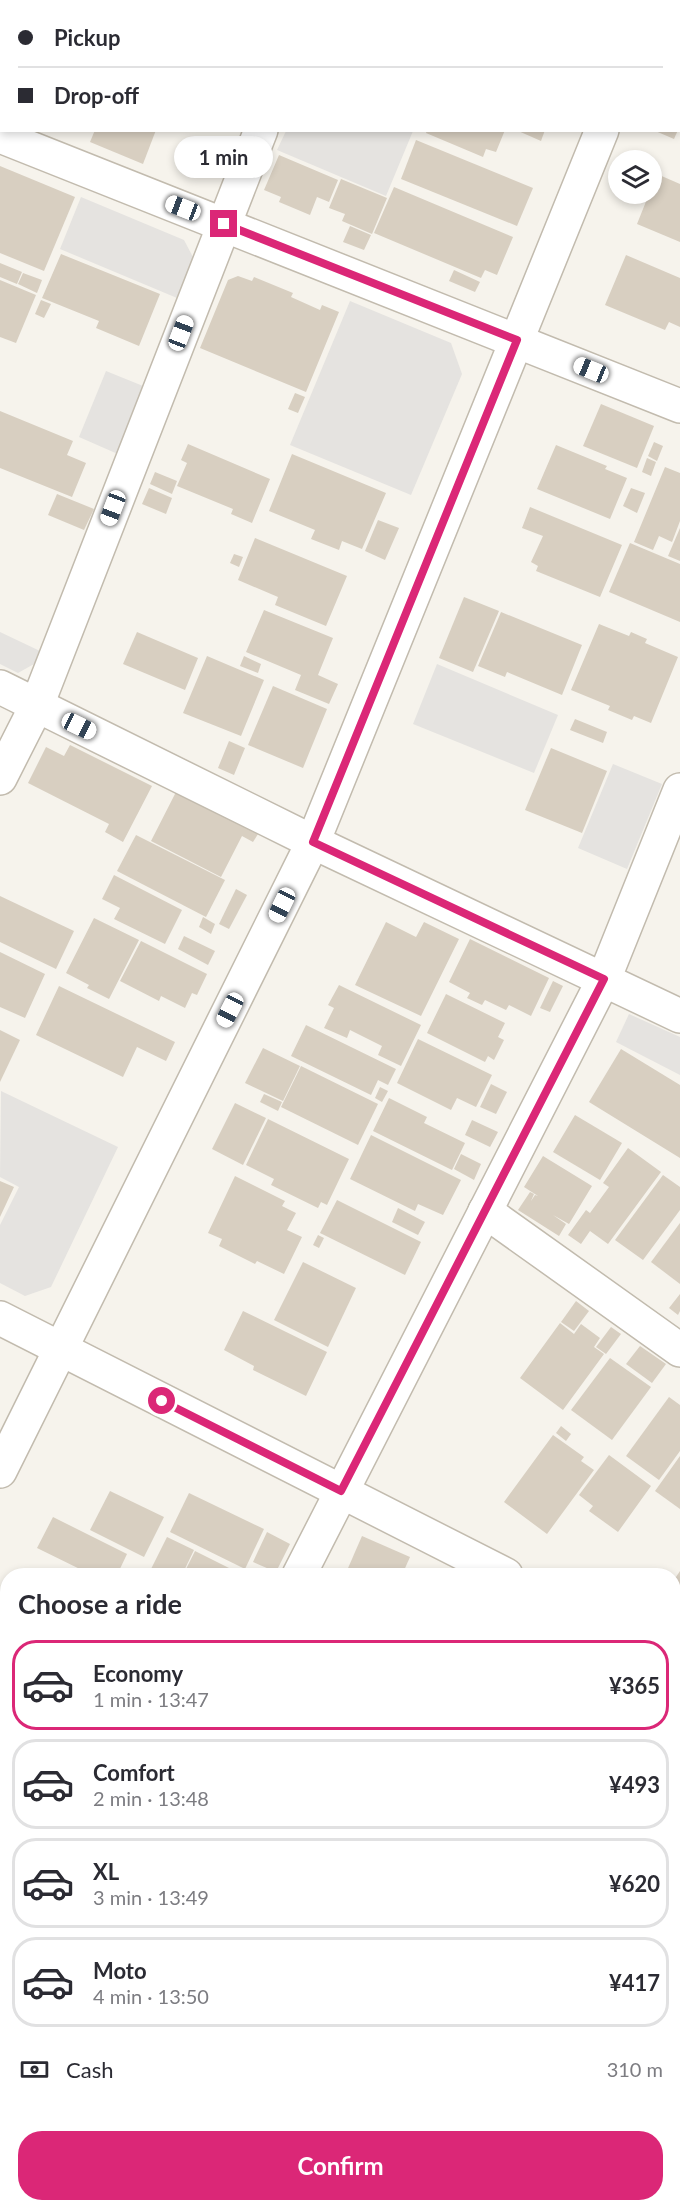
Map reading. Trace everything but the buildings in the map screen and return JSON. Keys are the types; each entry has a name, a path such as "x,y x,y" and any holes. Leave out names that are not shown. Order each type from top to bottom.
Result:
{"street":[{"path":"0,778 37,705 260,132"},
{"path":"0,1471 62,1351 313,842 601,132"},
{"path":"0,136 680,406"},
{"path":"0,687 313,842 680,1016"},
{"path":"302,1568 604,979 680,790"},
{"path":"485,1211 680,1350"},
{"path":"0,1318 492,1568"}],"shaded area":[{"path":"285,132 413,132 386,196 277,150"},
{"path":"81,197 184,240 194,259 177,298 60,249"},
{"path":"350,301 451,343 462,374 411,495 290,445"},
{"path":"106,371 148,388 120,455 79,437"},
{"path":"0,632 40,651 34,664 18,673 0,664"},
{"path":"437,664 558,715 534,773 413,724"},
{"path":"613,764 662,784 627,869 578,848"},
{"path":"629,1014 680,1037 680,1075 616,1042"},
{"path":"1,1091 118,1147 51,1287 25,1296 0,1283 0,1225 19,1187 0,1177"}],"route":[{"path":"162,1401 341,1491 604,979 313,842 517,340 224,224"}]}
